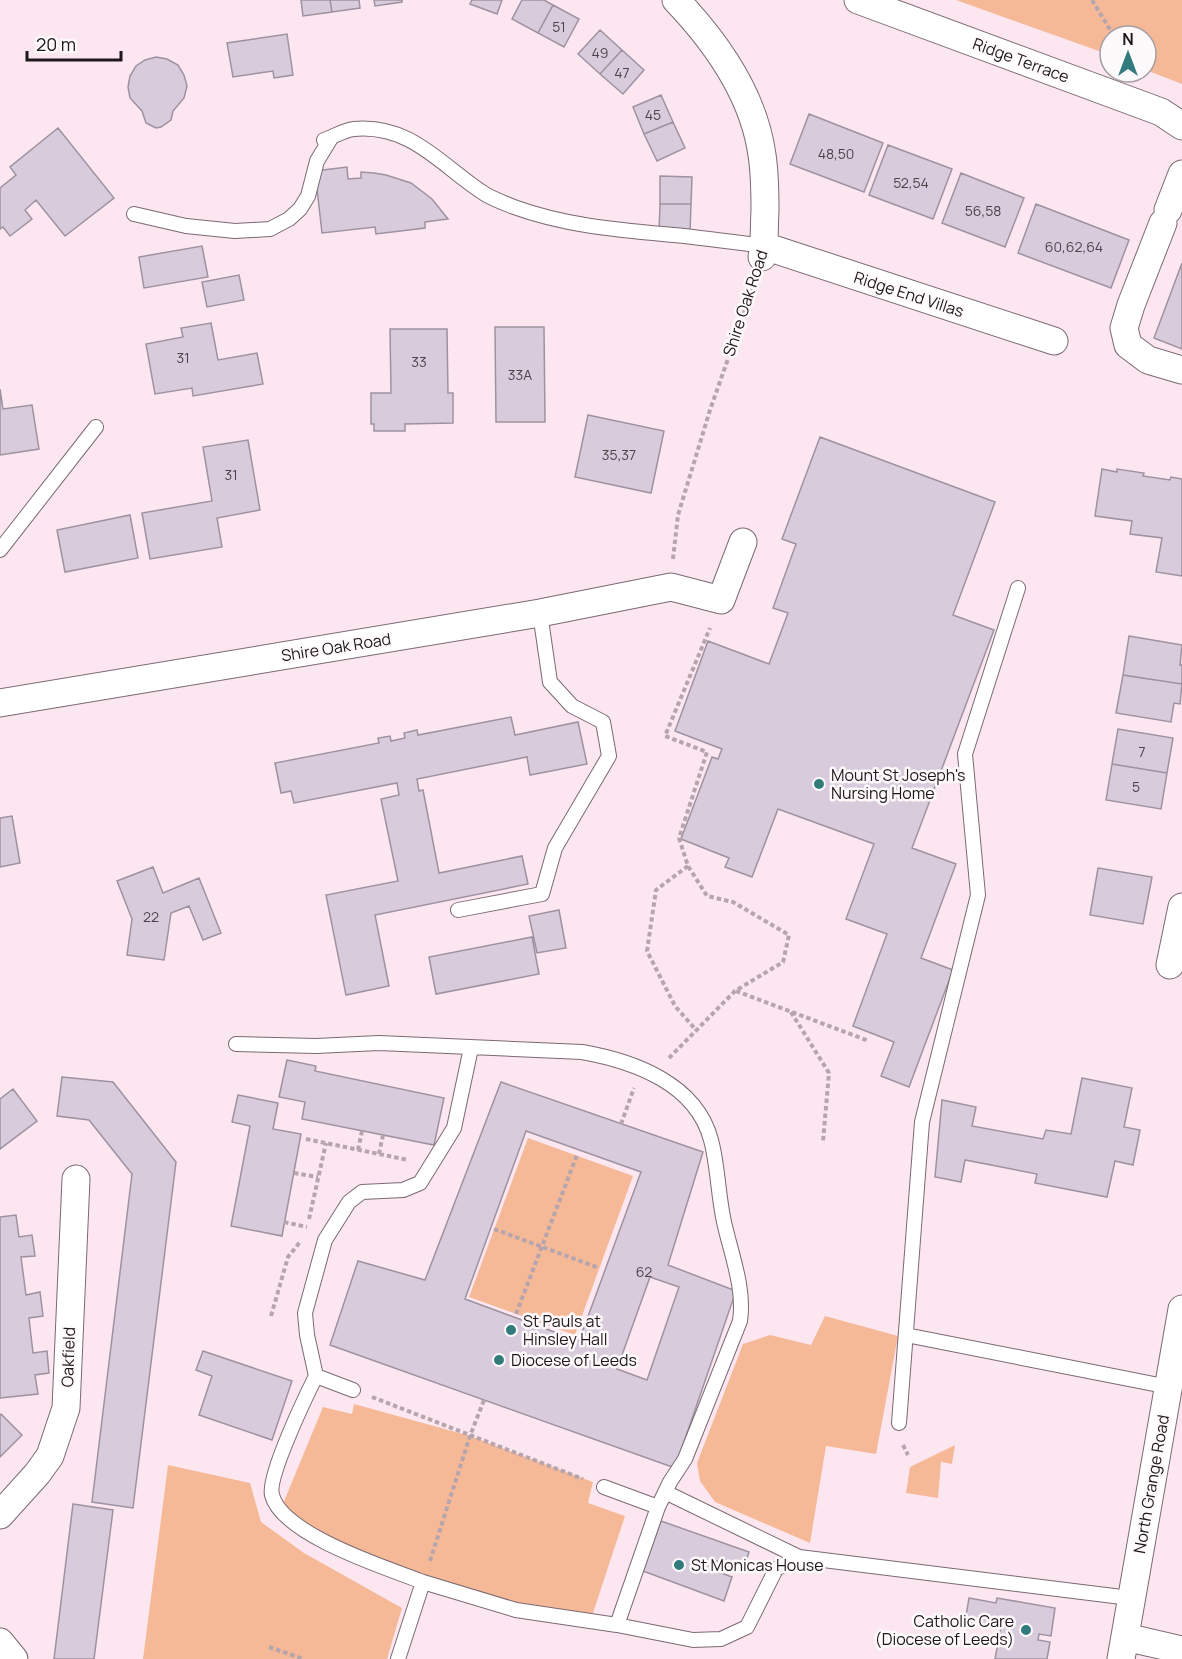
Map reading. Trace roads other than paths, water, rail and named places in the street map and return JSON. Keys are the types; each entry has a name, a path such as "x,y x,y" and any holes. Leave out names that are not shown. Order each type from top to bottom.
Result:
{"street":[{"name":"Shire Oak Road","path":"676,0 700,25 733,74 752,117 762,155 765,190 763,252"},
{"name":"Ridge Terrace","path":"858,0 1161,112 1182,126"},
{"path":"1182,174 1124,328 1128,345 1148,360 1182,370"},
{"name":"Ridge End Villas","path":"763,252 1054,341"},
{"name":"Shire Oak Road","path":"0,703 540,613 671,587 721,600 743,542"},
{"path":"1167,965 1182,907"},
{"name":"Oakfield","path":"0,1515 50,1456 66,1408 76,1179"},
{"name":"North Grange Road","path":"1123,1648 1182,1309"},
{"path":"0,1642 14,1659"},
{"path":"1123,1648 1182,1650"}],"lane":[{"path":"135,214 186,226 235,231 270,229 289,219 300,209 308,195 317,161 328,139 352,129 378,130 403,136 428,150 486,194 513,207 551,219 592,228 702,238 763,252"},
{"path":"0,550 96,428"},
{"path":"899,1423 922,1122 978,895 965,754 1018,588"},
{"path":"458,910 542,894 555,848 609,756 603,722 572,706 550,681 540,613"},
{"path":"236,1044 316,1046 379,1043 582,1052 612,1057 654,1074 678,1090 702,1115 711,1140 720,1207 741,1292 740,1321 685,1459 658,1507 617,1625"},
{"path":"471,1048 454,1128 420,1183 403,1190 362,1192 349,1202 325,1240 305,1313 316,1376 276,1468 271,1494 279,1511 289,1521 335,1548 423,1582 516,1610 617,1625 693,1640 721,1639 747,1627 776,1569 799,1557"},
{"path":"906,1335 1169,1388"},
{"path":"316,1376 353,1390"},
{"path":"604,1487 658,1507"},
{"path":"665,1492 799,1557 1130,1598"},
{"path":"398,1659 423,1582"}],"place":[{"name":"Mount St Joseph's Nursing Home","path":"819,784"},
{"name":"St Pauls at Hinsley Hall","path":"511,1330"},
{"name":"Diocese of Leeds","path":"499,1360"},
{"name":"St Monicas House","path":"679,1565"},
{"name":"Catholic Care (Diocese of Leeds)","path":"1026,1630"}]}
